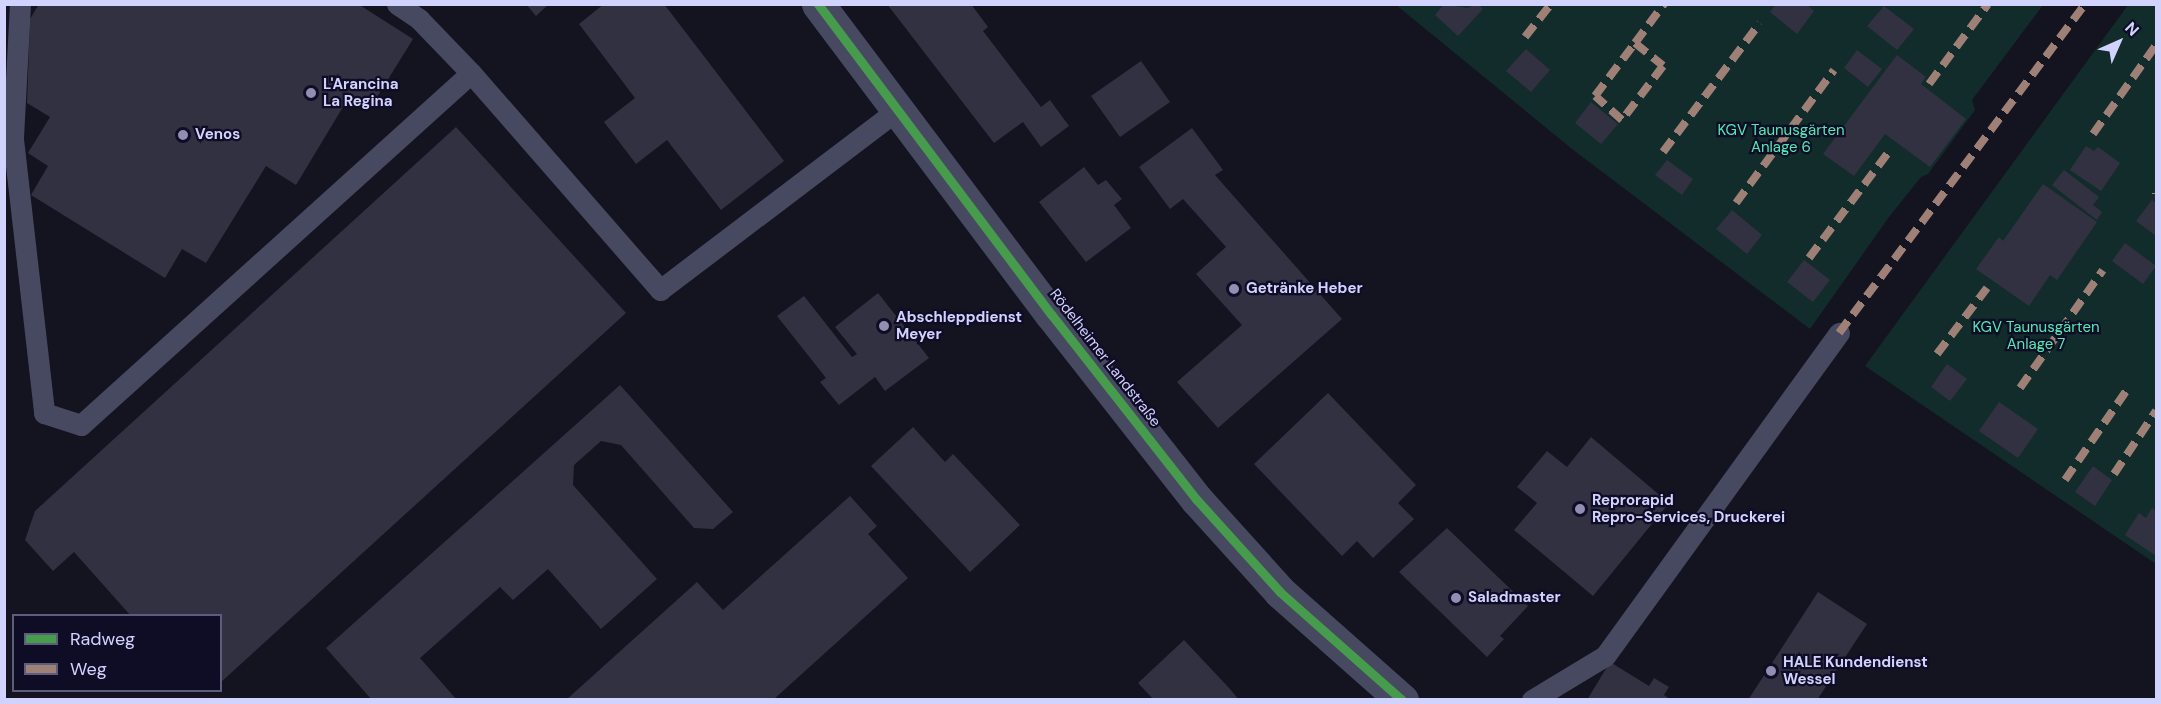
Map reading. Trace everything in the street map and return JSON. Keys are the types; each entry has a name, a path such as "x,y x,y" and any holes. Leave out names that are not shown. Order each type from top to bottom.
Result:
{"street":[{"name":"Rödelheimer Landstraße","path":"818,4 1197,500 1280,592 1402,699"}],"lane":[{"path":"20,4 13,139 44,413 81,425 471,73"},
{"path":"397,4 419,19 471,73 660,290 897,110"},
{"path":"1532,699 1605,656 1839,333"}],"green space":[{"name":"KGV Taunusgärten Anlage 6","path":"1396,5 2043,5 1972,100 1975,110 1928,174 1921,177 1889,217 1810,329 1572,149"},
{"name":"KGV Taunusgärten Anlage 7","path":"2128,5 2156,5 2156,564 1865,366"}],"building":[{"name":"Venos","path":"39,4 358,4 413,39 369,110 349,97 296,185 266,166 206,263 182,249 165,278 31,195 48,166 28,153 50,117 27,103 30,19"},
{"path":"526,4 549,4 536,16"},
{"path":"604,4 664,4 784,161 721,210 667,140 636,164 604,122 635,98 579,24"},
{"path":"887,4 971,4 988,27 983,31 1041,107 1050,100 1069,126 1041,147 1023,122 994,143"},
{"path":"1444,4 1467,8 1478,4 1483,9 1458,36 1435,15"},
{"path":"1776,4 1806,4 1814,11 1797,34 1770,12"},
{"path":"1884,6 1914,29 1897,50 1867,26"},
{"path":"1526,49 1550,70 1531,92 1506,71"},
{"path":"1857,50 1882,69 1868,87 1844,68"},
{"path":"1897,55 1926,77 1921,84 1966,119 1930,167 1885,134 1854,176 1823,154"},
{"path":"1141,61 1170,102 1120,137 1091,96"},
{"path":"1591,102 1618,124 1601,144 1575,123"},
{"path":"456,127 626,313 222,681 222,614 129,614 74,552 53,571 25,540 35,511"},
{"path":"1192,128 1223,170 1215,175 1342,319 1218,428 1177,382 1242,325 1196,274 1226,247 1183,199 1170,209 1139,167"},
{"path":"2086,146 2094,151 2098,147 2120,163 2101,191 2070,170"},
{"path":"1667,160 1693,179 1682,195 1655,175"},
{"path":"1084,167 1098,185 1106,180 1122,199 1114,205 1131,228 1086,262 1039,202"},
{"path":"2064,170 2099,197 2093,205 2102,212 2097,220 2052,185"},
{"path":"2043,184 2097,222 2057,280 2050,275 2029,306 1976,269 1999,237 2003,241"},
{"path":"2152,200 2156,203 2156,236 2136,221"},
{"path":"1732,210 1762,235 1747,254 1716,229"},
{"path":"2125,243 2156,266 2143,284 2112,261"},
{"path":"1804,260 1830,280 1813,302 1787,282"},
{"path":"878,293 929,358 885,391 875,377 839,405 820,382 826,378 777,316 804,296 852,357 857,354 835,327"},
{"path":"1947,364 1967,379 1950,401 1931,387"},
{"path":"620,385 733,512 713,529 694,528 621,445 601,441 574,465 573,485 657,579 601,629 548,569 513,600 500,587 420,658 457,700 372,700 326,648"},
{"path":"1328,393 1416,485 1398,503 1414,519 1373,558 1357,541 1342,556 1254,464"},
{"path":"1999,402 2038,429 2018,458 1979,431"},
{"path":"913,427 945,462 953,454 1020,525 970,572 871,466"},
{"path":"1591,437 1669,503 1593,596 1514,530 1537,503 1517,487 1547,451 1567,467"},
{"path":"2093,466 2112,480 2095,506 2075,492"},
{"path":"850,496 877,526 868,534 908,578 773,700 566,700 697,582 723,610"},
{"path":"2152,508 2156,511 2156,556 2125,535 2139,513 2146,518"},
{"path":"1447,528 1528,606 1500,636 1504,639 1487,657 1399,572"},
{"path":"1818,592 1867,624 1817,700 1748,700"},
{"path":"1184,640 1239,700 1154,700 1138,683"},
{"path":"1610,662 1649,686 1654,678 1669,687 1664,695 1671,700 1587,700"}],"marked path":[{"path":"1525,37 1551,4"},
{"path":"1635,43 1663,66 1622,120 1595,96 1664,4"},
{"path":"1929,84 1988,4"},
{"path":"1839,333 2085,4"},
{"path":"1663,152 1760,23"},
{"path":"2093,134 2156,45"},
{"path":"1736,203 1834,70"},
{"path":"1809,258 1890,150"},
{"path":"2020,388 2103,270"},
{"path":"1937,354 1987,288"},
{"path":"2065,480 2129,387"},
{"path":"2114,474 2156,411"}],"cycle path":[{"path":"818,4 1051,314 1197,500 1280,592 1402,700"}],"place":[{"name":"L'Arancina La Regina","path":"311,93"},
{"name":"Venos","path":"183,135"},
{"name":"Getränke Heber","path":"1234,289"},
{"name":"Abschleppdienst Meyer","path":"884,326"},
{"name":"Reprorapid Repro-Services, Druckerei","path":"1580,509"},
{"name":"Saladmaster","path":"1456,598"},
{"name":"HALE Kundendienst Wessel","path":"1771,671"}]}
